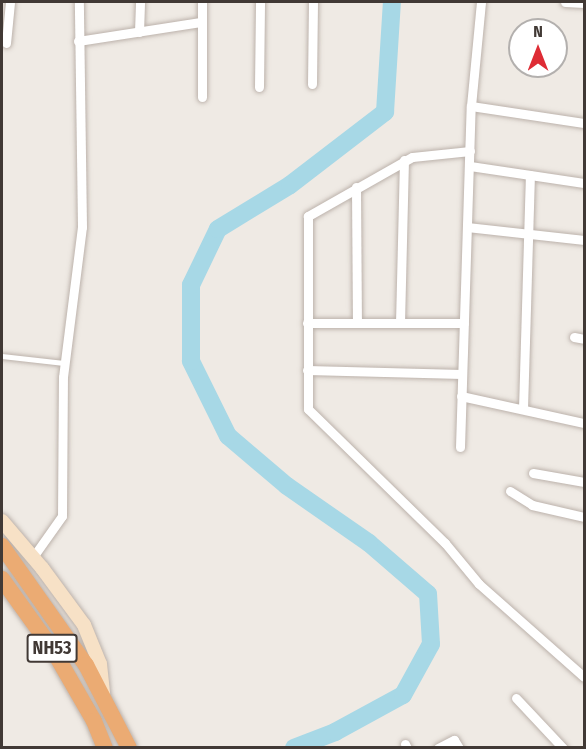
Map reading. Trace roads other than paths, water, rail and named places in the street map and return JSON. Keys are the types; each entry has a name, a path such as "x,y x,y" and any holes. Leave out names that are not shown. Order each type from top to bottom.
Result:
{"highway":[{"path":"2,546 89,671 129,747"},
{"name":"NH53","path":"2,579 22,604 94,721 105,747"}],"street":[{"path":"6,43 10,2"},
{"path":"33,557 62,516 64,363 82,227 79,2"},
{"path":"139,32 140,2"},
{"path":"202,2 202,96"},
{"path":"259,87 260,2"},
{"path":"312,84 313,2"},
{"path":"460,447 471,106 481,2"},
{"path":"565,2 585,3"},
{"path":"78,41 201,22"},
{"path":"471,106 585,123"},
{"path":"470,151 404,160 311,212 306,221 306,323 310,414 445,543 479,584 585,677"},
{"path":"400,323 404,160"},
{"path":"470,166 585,183"},
{"path":"523,409 530,175"},
{"path":"356,187 357,323"},
{"path":"467,227 585,240"},
{"path":"306,323 464,323"},
{"path":"574,337 585,339"},
{"path":"307,370 462,374"},
{"path":"461,396 585,423"},
{"path":"533,473 585,482"},
{"path":"510,491 532,505 585,517"},
{"path":"2,521 33,557 84,625 100,664 102,694"},
{"path":"2,588 22,604"},
{"path":"516,698 563,747"},
{"path":"438,747 454,740 459,747"}],"lane":[{"path":"2,356 64,363"}],"waterway":[{"path":"294,748 335,732 403,695 431,644 428,594 369,543 287,486 228,436 191,361 191,285 218,229 290,185 385,112 392,2"}]}
